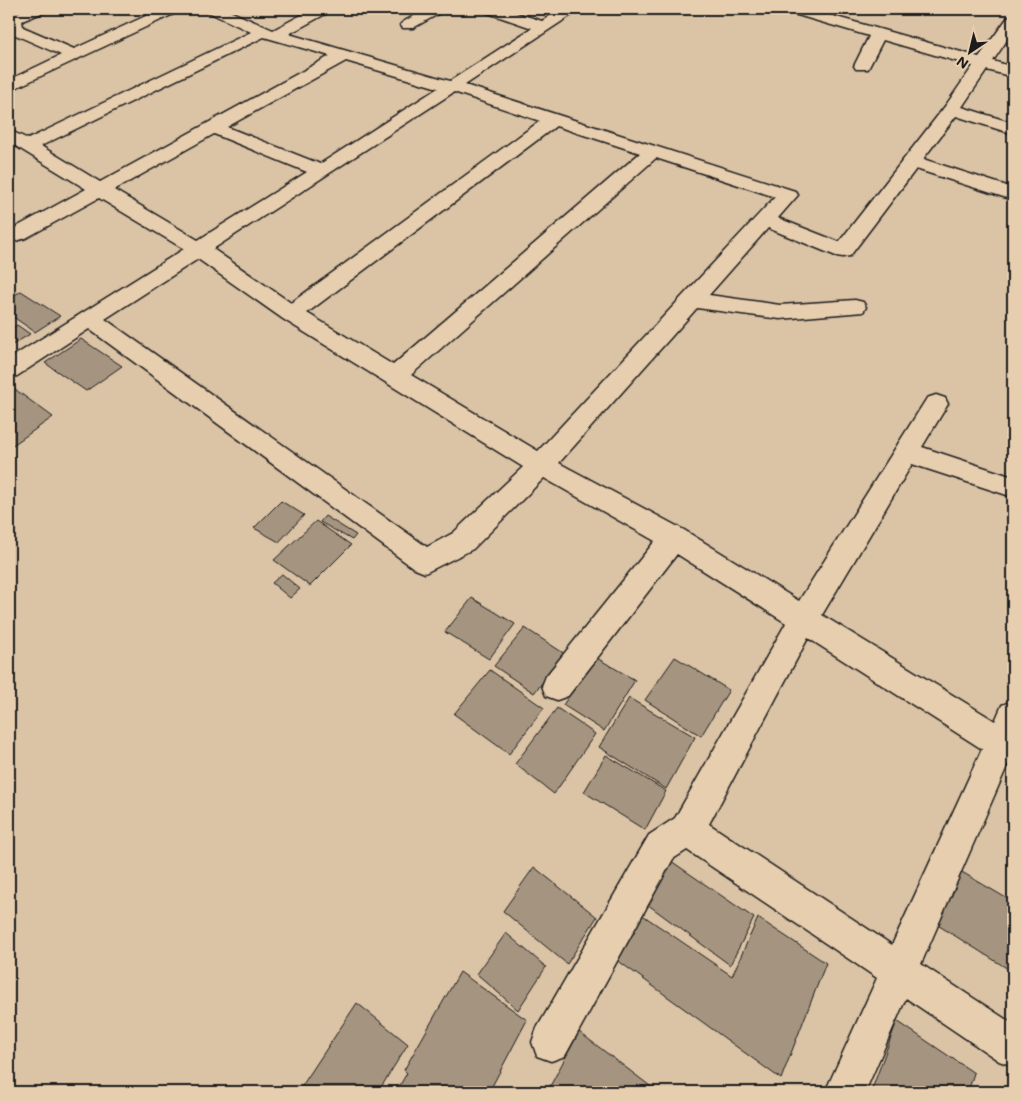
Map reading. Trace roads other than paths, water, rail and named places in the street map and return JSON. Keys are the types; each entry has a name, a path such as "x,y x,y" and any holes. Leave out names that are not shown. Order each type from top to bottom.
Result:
{"street":[{"path":"39,9 14,20 16,30 74,55"},
{"path":"9,86 173,9"},
{"path":"90,319 425,561 463,541 541,465 788,195 454,86 270,33 213,9"},
{"path":"27,146 324,9"},
{"path":"408,24 437,9"},
{"path":"490,9 542,26"},
{"path":"9,370 200,250 570,9"},
{"path":"792,9 1013,72"},
{"path":"765,220 843,251 952,109 982,63 1012,23"},
{"path":"862,66 878,34"},
{"path":"9,237 19,234 101,190 345,55"},
{"path":"952,109 1013,129"},
{"path":"291,314 554,119"},
{"path":"213,128 322,171"},
{"path":"9,135 200,250 291,314 394,377 541,465 674,538 804,618 1009,736 898,971 845,1092"},
{"path":"394,377 653,151"},
{"path":"911,161 1013,194"},
{"path":"692,300 780,312 855,307"},
{"path":"551,1042 661,847 687,830 804,618 936,404"},
{"path":"906,452 1013,487"},
{"path":"557,686 674,538"},
{"path":"687,830 1013,1048"}]}
